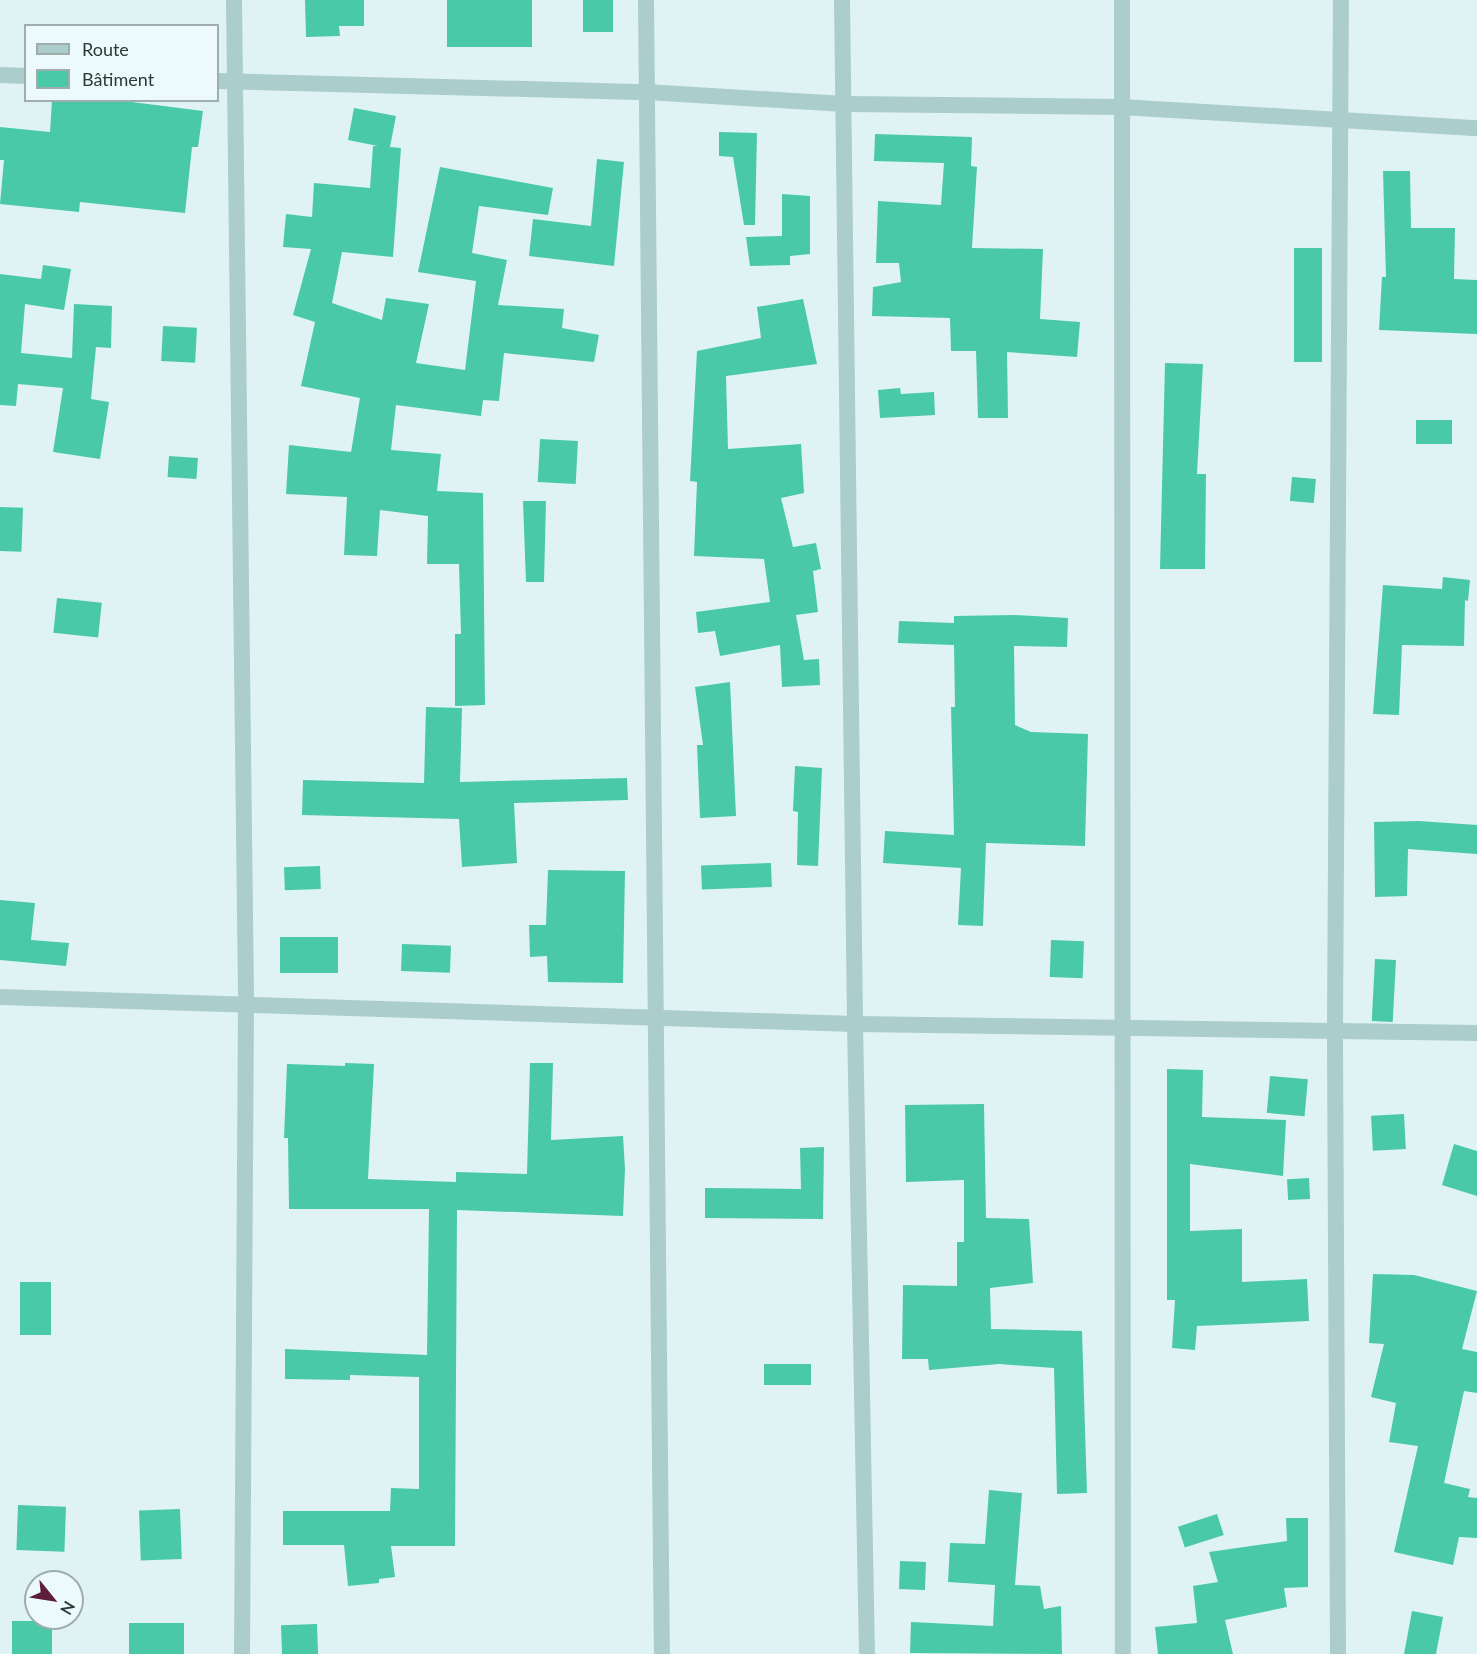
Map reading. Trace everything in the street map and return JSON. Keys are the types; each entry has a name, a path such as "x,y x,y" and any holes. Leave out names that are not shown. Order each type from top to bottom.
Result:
{"street":[{"path":"234,0 225,81 246,1002 242,1654"},
{"path":"645,0 662,1654"},
{"path":"842,0 855,1024 867,1654"},
{"path":"1122,0 1120,1026 1123,1654"},
{"path":"1338,1654 1335,1030 1341,0"},
{"path":"0,75 24,76"},
{"path":"225,81 646,92 845,104 1121,107 1477,128"},
{"path":"0,997 246,1002 855,1024 1120,1026 1477,1033"}],"building":[{"path":"305,0 364,0 364,26 339,26 340,36 306,37"},
{"path":"447,0 532,0 532,47 447,47"},
{"path":"583,0 613,0 613,32 583,32"},
{"path":"52,102 132,102 203,111 198,147 192,147 185,213 80,202 79,212 0,204 4,160 0,160 0,127 50,132"},
{"path":"354,108 396,116 390,147 401,148 393,257 342,252 332,303 382,320 386,298 429,304 416,363 465,370 476,281 418,272 440,167 553,188 548,215 479,206 472,253 507,260 498,305 564,309 562,328 599,335 594,362 504,353 499,401 483,400 481,416 396,405 391,450 441,454 437,491 483,493 485,705 455,706 455,634 461,634 459,564 427,564 428,516 380,510 377,556 344,555 347,497 286,494 289,445 351,452 360,398 301,386 315,322 293,315 311,249 283,247 286,214 312,217 314,183 370,188 373,146 378,146 348,140"},
{"path":"719,132 757,133 755,225 744,225 733,157 719,156"},
{"path":"875,134 972,137 971,166 977,167 972,248 1043,249 1040,319 1080,322 1077,357 1007,352 1008,418 978,418 976,351 951,351 950,318 872,316 873,287 901,282 899,263 876,263 878,201 941,205 944,163 874,161"},
{"path":"597,159 624,162 614,266 529,256 533,219 591,226"},
{"path":"1383,171 1410,171 1411,228 1455,228 1454,279 1477,280 1477,334 1379,330 1382,277 1386,277"},
{"path":"782,194 810,196 810,254 790,256 790,265 750,266 746,237 782,236"},
{"path":"1294,248 1322,248 1322,362 1294,362"},
{"path":"43,265 71,269 64,310 25,304 21,353 72,358 74,304 112,306 111,348 96,347 91,399 109,402 100,459 53,452 63,388 18,384 16,406 0,405 0,274 41,279"},
{"path":"803,299 817,364 726,376 728,449 801,444 804,493 781,498 793,547 816,543 821,569 813,571 818,612 796,615 804,660 819,659 820,685 782,687 780,645 720,656 715,631 698,633 696,612 770,602 764,559 694,556 697,482 690,481 697,351 761,338 757,307"},
{"path":"163,326 197,328 195,363 161,361"},
{"path":"1165,363 1203,364 1197,474 1206,474 1205,569 1160,569"},
{"path":"900,388 901,394 934,392 935,415 880,418 878,390"},
{"path":"1416,420 1452,420 1452,444 1416,444"},
{"path":"540,439 578,441 576,484 538,482"},
{"path":"169,456 198,458 196,479 168,477"},
{"path":"1292,477 1316,479 1314,503 1290,501"},
{"path":"523,501 546,501 544,582 526,582"},
{"path":"0,507 23,508 21,552 0,551"},
{"path":"1443,577 1470,580 1468,601 1465,600 1464,646 1402,645 1399,715 1373,714 1383,585 1442,589"},
{"path":"57,598 102,603 98,638 53,633"},
{"path":"1014,615 1068,618 1067,647 1014,646 1015,725 1031,732 1088,734 1085,846 986,843 983,926 958,925 961,868 883,863 885,831 954,835 951,707 955,707 954,645 898,643 899,621 954,623 954,616"},
{"path":"730,682 736,816 700,818 697,745 703,745 695,687"},
{"path":"426,707 462,708 460,782 627,778 628,800 514,803 517,863 462,867 459,819 302,815 303,780 424,783"},
{"path":"795,766 822,768 818,866 797,865 798,812 793,811"},
{"path":"1419,821 1477,825 1477,854 1408,849 1407,896 1375,897 1374,822"},
{"path":"771,863 772,887 702,889 701,865"},
{"path":"320,866 321,889 285,890 284,867"},
{"path":"548,870 625,871 623,983 548,982 547,956 530,957 529,925 546,925"},
{"path":"0,900 35,903 31,940 69,943 66,966 0,960"},
{"path":"280,937 338,937 338,973 280,973"},
{"path":"1051,940 1084,941 1083,978 1050,977"},
{"path":"402,944 451,946 450,973 401,971"},
{"path":"1375,959 1396,960 1393,1022 1372,1021"},
{"path":"345,1063 374,1064 368,1179 456,1182 456,1172 527,1174 530,1063 553,1063 551,1140 623,1136 625,1169 623,1216 457,1210 455,1546 391,1546 395,1577 379,1579 379,1583 348,1586 344,1545 283,1545 283,1511 390,1511 391,1488 419,1489 419,1377 350,1375 350,1380 285,1379 285,1349 427,1355 429,1209 289,1209 288,1138 284,1138 287,1064 345,1066"},
{"path":"1167,1069 1203,1070 1202,1117 1286,1120 1283,1176 1190,1164 1190,1231 1242,1229 1242,1282 1307,1279 1309,1321 1197,1326 1195,1350 1172,1348 1175,1300 1167,1300"},
{"path":"1270,1076 1308,1079 1305,1116 1267,1113"},
{"path":"984,1104 986,1218 1029,1219 1033,1283 990,1288 991,1329 1082,1331 1087,1493 1057,1494 1054,1368 999,1364 929,1370 928,1359 902,1359 903,1285 957,1286 957,1242 964,1242 964,1180 906,1182 905,1105"},
{"path":"1404,1114 1406,1149 1373,1151 1371,1116"},
{"path":"1454,1144 1477,1151 1477,1196 1442,1185"},
{"path":"824,1147 823,1219 705,1218 705,1188 801,1189 800,1148"},
{"path":"1309,1178 1310,1199 1288,1200 1287,1179"},
{"path":"1373,1274 1414,1275 1477,1291 1462,1349 1477,1352 1477,1393 1464,1391 1444,1483 1470,1489 1468,1497 1477,1498 1477,1538 1459,1537 1453,1565 1394,1552 1418,1446 1389,1442 1396,1403 1371,1397 1384,1344 1369,1343"},
{"path":"20,1282 51,1282 51,1335 20,1335"},
{"path":"764,1364 811,1364 811,1385 764,1385"},
{"path":"989,1490 1022,1493 1015,1585 1040,1586 1044,1609 1061,1606 1062,1654 910,1653 911,1622 993,1626 995,1585 948,1582 950,1543 985,1544"},
{"path":"18,1505 66,1507 64,1552 16,1550"},
{"path":"180,1509 182,1559 141,1560 139,1510"},
{"path":"1217,1514 1224,1535 1185,1548 1178,1527"},
{"path":"1286,1518 1308,1518 1308,1587 1284,1588 1287,1607 1225,1620 1233,1654 1158,1654 1155,1627 1197,1623 1193,1586 1218,1582 1209,1552 1287,1541"},
{"path":"900,1561 926,1562 925,1590 899,1589"},
{"path":"1412,1611 1443,1617 1436,1654 1404,1654"},
{"path":"12,1621 24,1621 24,1630 52,1630 52,1654 12,1654"},
{"path":"129,1623 184,1623 184,1654 129,1654"},
{"path":"317,1624 318,1654 282,1654 281,1625"}]}
